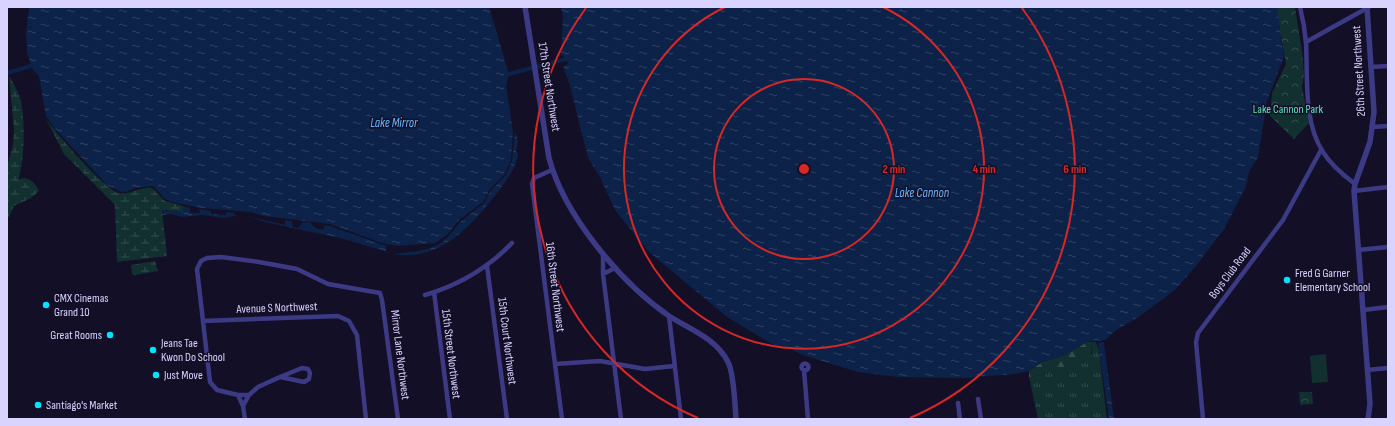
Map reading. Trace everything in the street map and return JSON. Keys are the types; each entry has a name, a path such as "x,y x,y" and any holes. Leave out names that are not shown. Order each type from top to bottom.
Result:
{"street":[{"name":"17th Street Northwest","path":"525,7 552,170 572,210 603,254 615,268 669,316 695,330 724,355 730,366 736,419"},
{"path":"1300,7 1306,42 1310,114 1313,131 1322,150 1329,161 1354,187 1388,187"},
{"path":"1306,42 1367,7"},
{"name":"26th Street Northwest","path":"1367,7 1374,99 1372,127 1369,145 1354,187 1370,404 1368,419"},
{"path":"1371,67 1388,66"},
{"path":"1372,127 1388,126"},
{"name":"Boys Club Road","path":"1203,419 1196,342 1198,333 1283,220 1322,150"},
{"name":"16th Street Northwest","path":"552,170 534,178 532,184 562,419"},
{"path":"425,295 466,279 486,266 512,243"},
{"path":"1358,250 1388,247"},
{"path":"603,254 603,274 621,419"},
{"name":"Mirror Lane Northwest","path":"203,321 197,269 201,261 210,257 239,258 297,270 328,284 380,293 398,419"},
{"name":"15th Court Northwest","path":"486,266 507,419"},
{"path":"603,274 615,268"},
{"name":"15th Street Northwest","path":"434,292 450,419"},
{"path":"1363,310 1388,307"},
{"name":"Avenue S Northwest","path":"203,321 338,316 350,322 357,334 366,419"},
{"path":"669,316 681,419"},
{"path":"203,321 210,382 217,390 238,395 249,395"},
{"path":"555,364 576,361 614,362 644,369 674,366"},
{"path":"243,406 249,395 258,387 280,376 302,368 308,369 310,373 309,379 304,382 280,376"},
{"path":"1367,370 1388,368"},
{"path":"804,370 808,419"},
{"path":"238,395 243,406 244,419"},
{"path":"978,399 981,419"},
{"path":"958,403 960,419"}],"green space":[{"name":"Lake Cannon Park","path":"1276,7 1295,7 1302,51 1304,74 1302,87 1309,123 1294,139 1270,116 1272,93 1286,64"},
{"path":"9,76 21,101 23,119 24,141 22,162 18,180 25,178 30,180 39,191 31,198 14,206 9,217 7,217 7,167 13,145 14,130"},
{"path":"46,119 93,173 113,190 123,193 144,188 152,188 165,201 183,206 183,212 162,210 167,256 117,262 115,205 64,154"},
{"path":"155,261 158,271 135,275 132,274 131,265"},
{"path":"1087,342 1092,342 1091,358 1041,375 1029,377 1029,371 1042,362 1065,355"},
{"path":"1092,342 1096,342 1099,351 1107,419 1038,419 1029,377 1041,375 1085,360 1092,354"},
{"path":"1326,354 1328,382 1312,383 1310,356"},
{"path":"1299,392 1312,392 1313,404 1300,405"}],"water":[{"name":"Lake Mirror","path":"29,7 489,7 509,74 506,85 513,132 511,160 505,174 490,189 483,202 459,220 447,235 435,243 397,246 382,243 330,224 264,216 250,212 201,208 172,202 165,199 153,186 135,188 126,192 118,191 107,185 55,129 46,116 39,76 33,70 27,53 26,33"},
{"name":"Lake Cannon","path":"561,7 1277,7 1284,57 1267,101 1258,157 1249,172 1246,186 1224,229 1195,267 1174,291 1137,318 1116,330 1105,340 1087,342 1065,355 1042,362 1029,371 1015,374 964,378 898,377 858,372 803,355 784,346 777,347 727,317 649,252 615,210 600,177 588,158 569,82 563,67 568,64 566,59 561,54 563,16"},
{"path":"515,132 518,140 516,151 518,154 513,169 488,205 466,228 453,239 426,253 410,255 393,254 413,252 438,245 448,237 460,222 484,203 491,190 506,175 512,161"},
{"path":"183,206 190,208 190,213 200,213 199,209 211,211 211,214 226,215 226,212 239,215 224,218 203,215 182,217 172,214 163,215 162,210 183,212"},
{"path":"247,216 285,225 285,220 292,221 293,227 298,228 303,222 311,223 313,227 318,229 324,229 324,225 330,226 386,246 386,251 391,253 340,238 265,222"},
{"path":"1104,342 1114,419 1109,419 1098,343"}],"waterway":[{"path":"509,74 566,59"},
{"path":"7,73 31,66"}],"place":[{"name":"Fred G Garner Elementary School","path":"1287,280"},
{"name":"CMX Cinemas Grand 10","path":"46,305"},
{"name":"Great Rooms","path":"110,335"},
{"name":"Jeans Tae Kwon Do School","path":"153,350"},
{"name":"Just Move","path":"156,375"},
{"name":"Santiago's Market","path":"38,405"}]}
